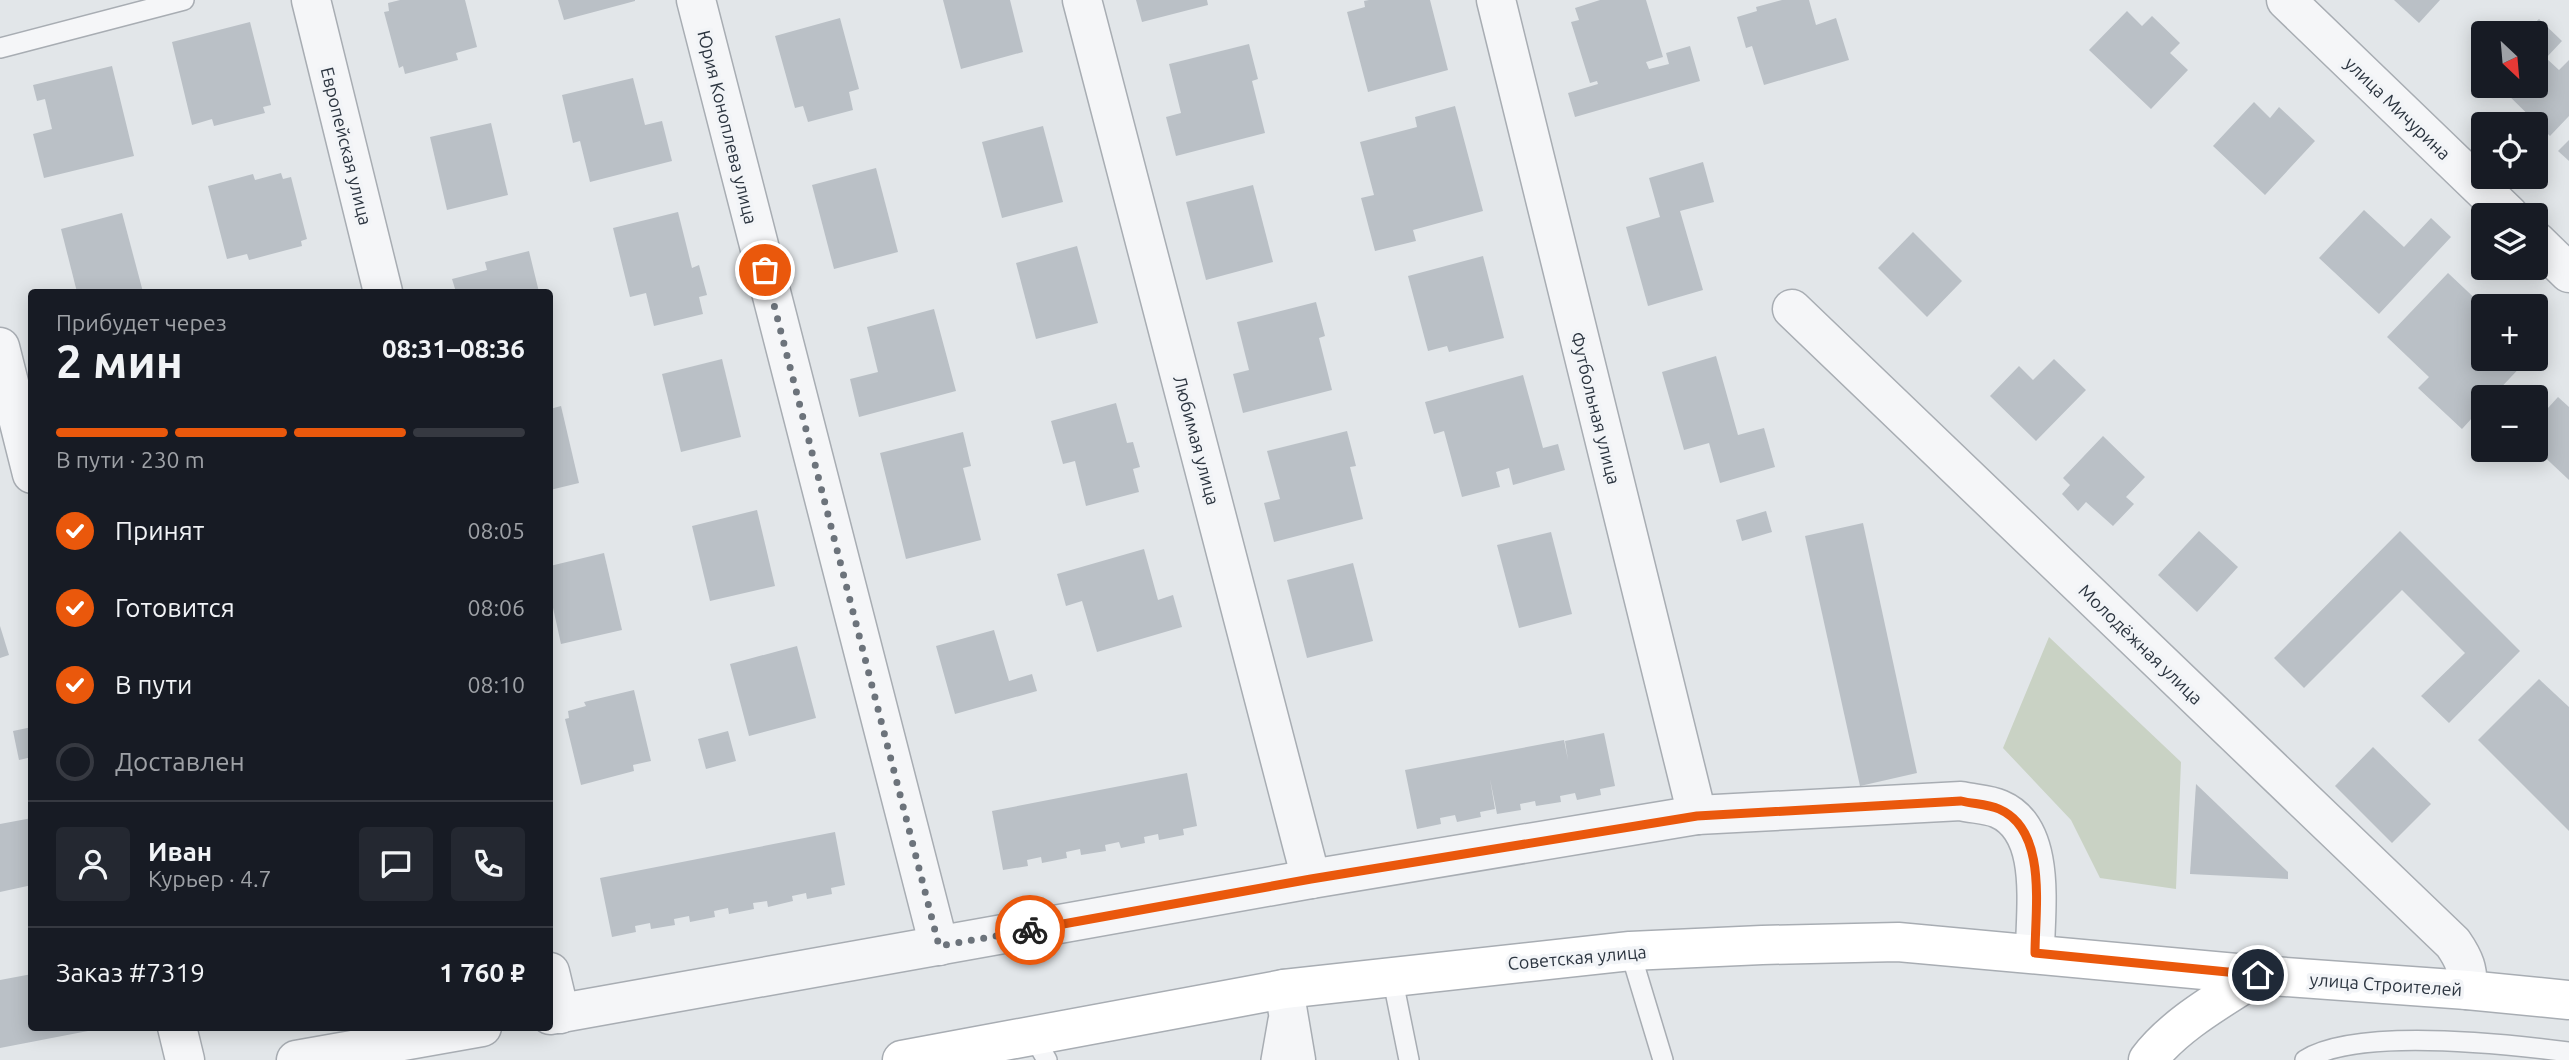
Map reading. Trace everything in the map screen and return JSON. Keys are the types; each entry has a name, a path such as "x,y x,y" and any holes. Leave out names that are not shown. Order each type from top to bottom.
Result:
{"main road":[{"name":"Советская улица","path":"902,1060 1040,1048 1284,989 1630,951 1898,942 2258,975"},
{"name":"улица Строителей","path":"2258,975 2467,989 2569,1000"},
{"path":"2148,1060 2155,1050 2206,1009 2258,975"}],"street":[{"name":"Европейская улица","path":"312,0 382,289"},
{"name":"Юрия Коноплева улица","path":"696,0 939,946"},
{"name":"Любимая улица","path":"1083,0 1311,879"},
{"name":"Футбольная улица","path":"1496,0 1697,816"},
{"name":"улица Мичурина","path":"2286,0 2497,203"},
{"path":"2548,253 2569,273"},
{"name":"Молодёжная улица","path":"1792,309 2453,943 2464,960 2468,977 2467,989"},
{"path":"0,347 28,458"},
{"path":"555,1014 1311,879 1697,816 1961,801 2000,809 2025,830 2034,857 2035,953"},
{"path":"1284,989 1296,1060"},
{"path":"178,1031 185,1060"},
{"path":"296,1060 459,1031"}],"lane":[{"path":"0,48 184,0"},
{"path":"1630,951 1663,1060"},
{"path":"1392,976 1409,1060"},
{"path":"1271,1060 1284,989"},
{"path":"2305,1060 2352,1045 2413,1040 2569,1052"}],"green space":[{"path":"2049,637 2181,762 2176,889 2100,878 2071,820 2003,748"}],"building":[{"path":"400,0 465,0 477,47 456,53 458,60 405,74 403,66 399,68 384,12 389,11 388,3"},
{"path":"558,0 635,0 635,1 564,20"},
{"path":"943,0 1010,0 1023,52 961,69"},
{"path":"1136,0 1207,0 1208,5 1142,22"},
{"path":"1430,0 1448,70 1368,92 1347,12 1365,7 1364,1"},
{"path":"1600,0 1646,0 1663,57 1646,62 1649,69 1669,64 1666,53 1690,46 1700,81 1575,117 1568,93 1598,84 1597,81 1590,83 1571,22 1579,20 1575,8"},
{"path":"1782,0 1809,0 1816,25 1836,18 1849,60 1764,85 1752,46 1746,48 1737,17 1757,11 1756,7"},
{"path":"2394,0 2440,0 2419,23"},
{"path":"2127,11 2142,26 2152,16 2180,43 2170,53 2188,70 2151,109 2089,50"},
{"path":"840,18 859,89 849,92 853,110 808,122 803,106 795,108 775,36"},
{"path":"250,22 271,105 263,107 265,113 214,126 212,119 192,125 172,42"},
{"path":"2548,28 2562,41 2548,56"},
{"path":"1249,44 1258,79 1252,81 1265,133 1176,156 1166,117 1181,113 1169,64"},
{"path":"2548,60 2559,70 2569,60 2569,116 2550,136 2548,112 2526,112 2511,98 2548,98"},
{"path":"112,66 134,156 44,178 33,134 52,129 45,99 37,101 33,85"},
{"path":"633,78 645,125 662,121 672,161 590,182 580,141 573,143 562,95"},
{"path":"2254,102 2270,118 2279,107 2315,141 2265,195 2213,146"},
{"path":"1455,106 1483,211 1413,230 1416,241 1375,251 1361,198 1374,195 1360,142 1417,127 1415,117"},
{"path":"491,123 508,195 447,210 430,137"},
{"path":"1043,126 1063,202 1002,218 982,142"},
{"path":"2569,140 2569,161 2558,151"},
{"path":"1703,162 1714,202 1680,211 1703,290 1648,306 1626,227 1660,217 1649,178"},
{"path":"876,168 898,252 834,269 812,185"},
{"path":"281,173 283,179 291,177 307,239 301,241 302,246 249,260 247,254 227,259 208,186 253,174 255,180"},
{"path":"1253,185 1273,262 1206,280 1186,202"},
{"path":"2364,210 2404,247 2431,218 2451,237 2379,314 2319,258"},
{"path":"678,212 692,268 699,265 707,295 699,297 703,314 654,326 646,293 630,297 613,228"},
{"path":"122,213 142,289 76,289 61,229"},
{"path":"1913,232 1962,281 1927,317 1878,268"},
{"path":"1077,246 1098,323 1036,339 1016,263"},
{"path":"529,251 538,289 455,289 452,279 487,270 485,262"},
{"path":"1483,256 1504,338 1449,352 1447,346 1428,351 1408,276"},
{"path":"2448,273 2471,295 2471,371 2517,371 2503,385 2471,385 2471,419 2462,429 2418,388 2429,377 2387,337"},
{"path":"1316,302 1325,336 1319,338 1332,390 1243,413 1233,374 1249,370 1237,322"},
{"path":"934,309 956,391 859,417 850,379 878,372 867,327"},
{"path":"1716,356 1738,435 1764,428 1775,467 1720,483 1709,443 1684,450 1662,372"},
{"path":"722,359 741,437 681,452 662,374"},
{"path":"2054,359 2086,390 2036,441 1990,396 2019,366 2033,380"},
{"path":"1523,375 1543,448 1558,444 1565,470 1513,485 1509,468 1496,472 1500,487 1462,497 1444,431 1434,434 1425,402"},
{"path":"2558,397 2569,407 2569,480 2548,460 2548,408"},
{"path":"1116,403 1127,443 1133,442 1140,467 1133,469 1139,492 1086,506 1075,461 1063,464 1051,421"},
{"path":"561,406 579,483 553,489 553,408"},
{"path":"1347,431 1356,466 1350,467 1363,519 1274,542 1264,503 1280,499 1267,451"},
{"path":"963,432 971,466 963,468 981,540 906,559 880,453"},
{"path":"2103,436 2145,477 2126,497 2134,504 2113,526 2086,502 2078,511 2062,494 2070,485 2063,478"},
{"path":"757,510 775,586 710,601 692,526"},
{"path":"1766,511 1772,532 1742,541 1736,520"},
{"path":"1863,523 1917,773 1860,786 1805,536"},
{"path":"2199,531 2238,567 2197,612 2158,575"},
{"path":"2400,531 2520,651 2449,723 2421,696 2465,653 2402,590 2304,688 2274,658"},
{"path":"1551,532 1572,614 1519,628 1497,545"},
{"path":"1144,549 1158,600 1173,595 1182,627 1097,652 1082,601 1066,606 1057,574"},
{"path":"604,553 622,630 561,644 553,608 553,565"},
{"path":"1353,563 1373,641 1307,658 1287,580"},
{"path":"0,626 9,655 0,658"},
{"path":"994,630 1009,681 1032,674 1037,691 955,714 936,646"},
{"path":"797,646 816,718 749,736 730,664"},
{"path":"2539,679 2569,707 2569,831 2478,740"},
{"path":"634,690 651,761 633,765 634,771 581,785 565,719 569,718 568,711 586,706 584,702"},
{"path":"28,728 28,758 19,760 13,731"},
{"path":"728,731 736,761 706,769 698,739"},
{"path":"1604,733 1615,786 1600,789 1601,795 1577,800 1575,793 1560,796 1561,802 1536,806 1535,801 1520,804 1521,810 1497,814 1490,779 1495,809 1480,812 1481,817 1457,822 1455,815 1440,818 1441,824 1417,829 1405,770 1564,740 1568,760 1565,741"},
{"path":"2373,747 2431,804 2392,843 2335,786"},
{"path":"1187,773 1197,826 1183,829 1184,835 1159,840 1158,834 1144,837 1145,843 1121,848 1119,842 1105,845 1106,851 1081,855 1080,849 1066,852 1067,858 1042,863 1041,857 1027,860 1028,866 1003,870 992,811"},
{"path":"2196,784 2288,872 2288,879 2190,874"},
{"path":"28,819 28,886 0,892 0,824"},
{"path":"835,832 845,885 831,888 832,894 807,899 806,893 792,896 793,901 768,907 767,901 753,903 754,909 729,914 728,908 714,911 715,917 690,922 689,916 674,919 675,925 651,929 650,923 635,926 636,932 612,937 600,878"},
{"path":"28,975 28,1031 88,1031 0,1048 0,980"}],"way so far":[{"path":"765,270 939,946 1030,930"}],"route":[{"path":"1030,930 1311,879 1697,816 1961,801 2000,809 2025,830 2034,857 2035,953 2258,975"}]}
